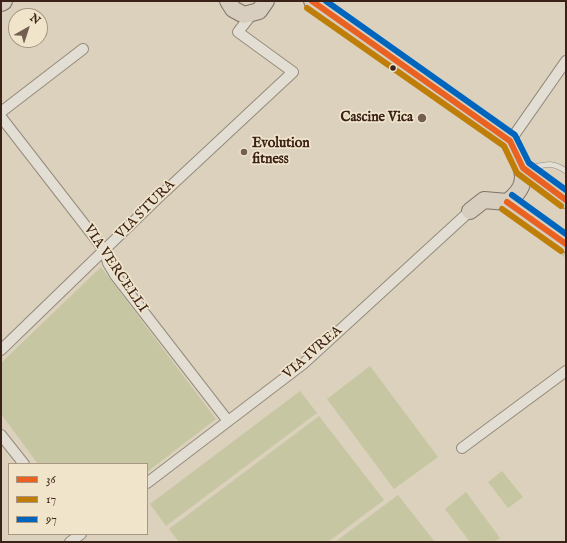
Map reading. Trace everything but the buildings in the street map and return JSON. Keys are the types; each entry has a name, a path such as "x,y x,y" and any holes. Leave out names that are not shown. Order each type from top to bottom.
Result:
{"main road":[{"path":"228,1 233,9 239,13 252,14 262,8 266,1"},
{"path":"312,1 510,141 523,168 524,178 521,190 507,202"},
{"path":"523,168 566,200"},
{"path":"470,211 484,200 507,202 566,244"}],"street":[{"name":"VIA STURA","path":"1,350 105,251 159,197 293,72 238,32 252,14"},
{"path":"1,112 82,50"},
{"path":"510,141 566,61"},
{"name":"VIA VERCELLI","path":"1,117 105,251 108,263 115,275 228,421"},
{"name":"VIA IVREA","path":"148,482 303,364 470,211"},
{"path":"462,448 566,371"},
{"path":"1,434 23,463"},
{"path":"70,542 78,535"}],"lane":[{"path":"523,168 543,164 556,164 566,171"}],"green space":[{"path":"532,226 566,250 566,258 529,231"},
{"path":"101,267 216,419 148,471 148,463 37,463 1,414 1,363"},
{"path":"370,366 438,457 394,489 327,399"},
{"path":"300,391 317,413 166,526 150,504"},
{"path":"319,416 384,500 328,542 179,542 169,529"},
{"path":"502,471 523,497 508,508 488,482"},
{"path":"466,492 500,538 494,542 470,542 445,509"},
{"path":"398,495 435,542 335,542"}],"transit line":[{"name":"36","path":"312,1 510,141 523,168 566,200"},
{"name":"97","path":"326,1 515,135 529,163 566,190"},
{"name":"17","path":"307,8 504,146 517,173 561,206"},
{"name":"97","path":"512,195 566,234"},
{"name":"36","path":"507,202 566,244"},
{"name":"17","path":"502,209 561,251"}],"place":[{"name":"Cascine Vica","path":"422,118"},
{"name":"Evolution fitness","path":"244,152"}]}
